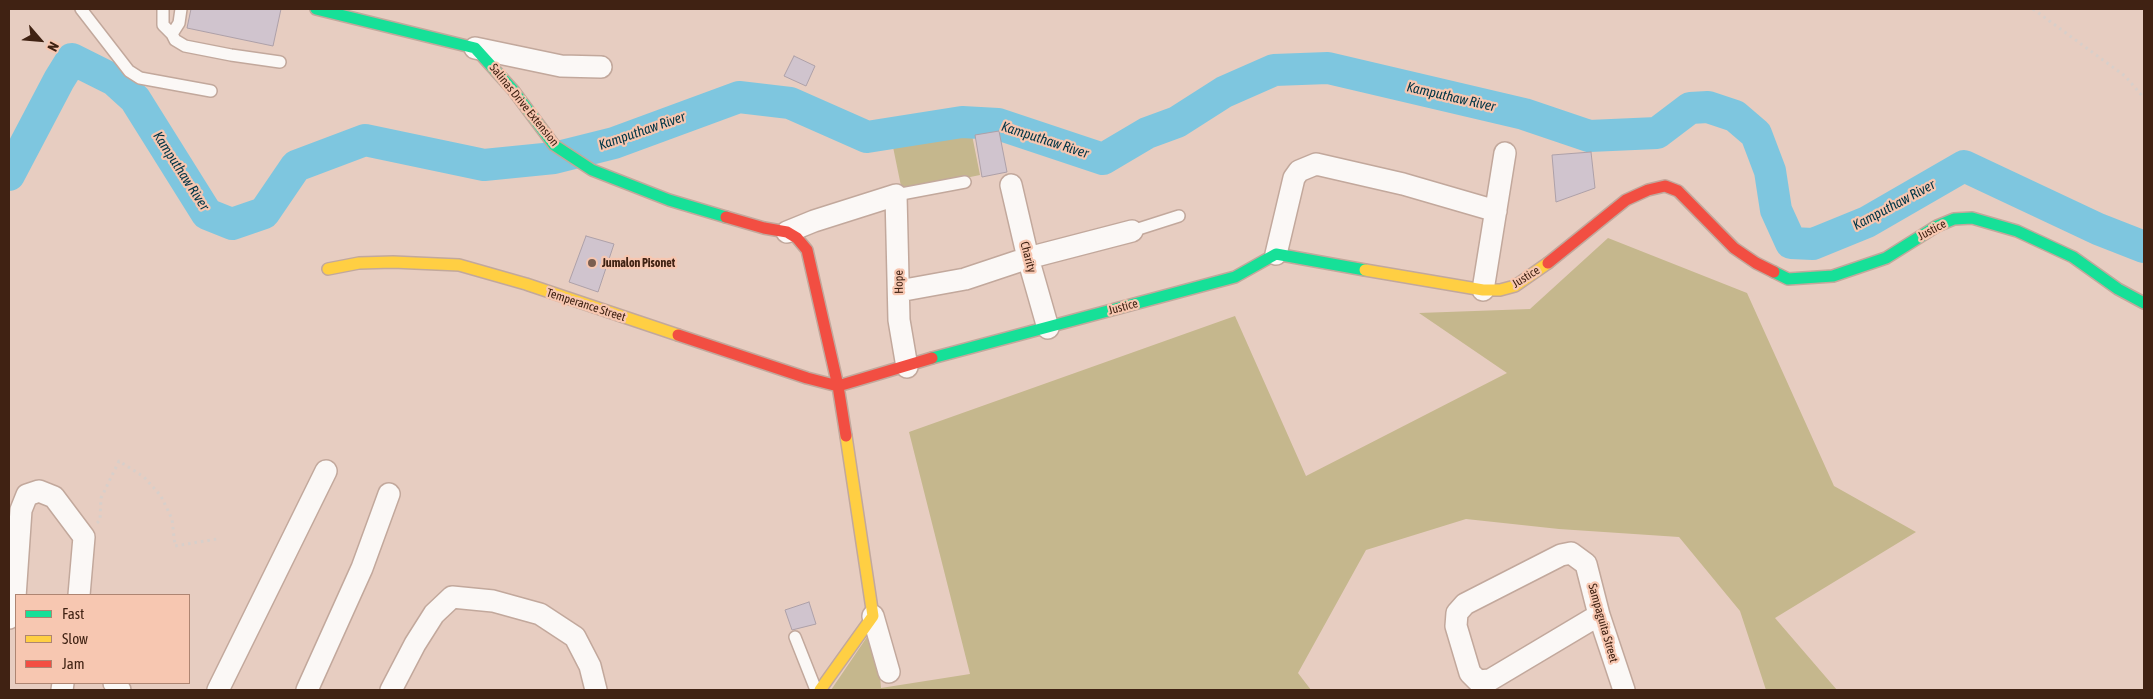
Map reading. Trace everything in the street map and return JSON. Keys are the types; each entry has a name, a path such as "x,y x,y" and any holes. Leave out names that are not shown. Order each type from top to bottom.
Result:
{"street":[{"path":"316,9 475,48 561,66 601,67"},
{"name":"Salinas Drive Extension","path":"475,48 513,90 554,145 592,170 669,200 764,228 787,232"},
{"path":"1483,290 1505,153"},
{"path":"1276,254 1294,178 1299,171 1316,164 1403,184 1496,211"},
{"name":"Charity","path":"1011,185 1028,258 1048,328"},
{"name":"Justice","path":"838,386 958,351 1235,277 1276,254 1483,290 1500,290 1515,286 1540,270 1626,200 1648,190 1665,186 1678,190 1734,248 1756,263 1788,279 1833,276 1886,258 1937,226 1954,219 1972,218 2017,231 2073,257 2118,289 2144,303"},
{"path":"787,232 814,221 896,196"},
{"name":"Hope","path":"896,196 899,320 907,367"},
{"path":"899,291 965,279 1028,258 1132,230"},
{"path":"787,232 798,238 807,250 838,386 873,616 889,672"},
{"name":"Temperance Street","path":"328,269 359,263 393,262 459,265 526,284 806,378 838,386"},
{"path":"218,690 326,471"},
{"path":"15,594 21,510 27,495 39,492 54,497 84,537 79,594"},
{"path":"307,690 362,568 389,494"},
{"name":"Sampaguita Street","path":"1598,615 1490,680 1478,681 1470,673 1456,626 1457,613 1465,604 1561,555 1571,553 1586,564 1598,615 1624,690"},
{"path":"9,618 15,597"},
{"path":"391,690 415,644 434,614 452,597 493,601 540,614 575,637 590,666 596,690"},
{"path":"818,690 873,616"}],"lane":[{"path":"81,9 129,71 140,78 211,91"},
{"path":"163,9 163,26 172,34 175,40 184,46 280,62"},
{"path":"172,34 180,23 182,9"},
{"path":"896,196 965,182"},
{"path":"1132,230 1179,216"},
{"path":"795,637 818,690"}],"path":[{"path":"2033,9 2125,76 2144,98"},
{"path":"84,537 100,520 101,498 118,461 144,477 162,496 172,519 175,546 217,539"}],"shaded area":[{"path":"971,130 980,175 902,191 893,147"},
{"path":"1608,238 1747,293 1834,486 1916,532 1775,618 1837,690 1766,690 1740,611 1679,537 1559,529 1466,519 1366,550 1298,673 1311,690 831,690 867,637 878,651 881,688 970,674 909,432 1235,316 1306,476 1507,373 1419,313 1530,309"}],"building":[{"path":"191,9 281,9 273,46 187,28"},
{"path":"794,56 815,66 806,86 784,76"},
{"path":"999,131 1007,172 982,177 975,135"},
{"path":"1591,152 1595,188 1556,202 1552,155"},
{"name":"Jumalon Pisonet","path":"586,236 614,244 598,292 569,282"},
{"path":"809,602 816,624 792,630 785,610"}],"waterway":[{"name":"Kamputhaw River","path":"9,175 72,59 114,80 135,99 207,214 232,224 264,213 296,166 365,140 484,165 554,158 614,143 739,97 790,103 867,137 962,122 998,124 1103,159 1147,133 1177,122 1224,92 1274,70 1328,68 1524,114 1589,136 1657,133 1690,108 1708,107 1735,116 1756,134 1770,171 1776,210 1791,243 1813,244 1867,222 1964,166 2098,229 2144,247"}],"traffic: fast":[{"path":"316,9 475,48 513,90 554,145 592,170 669,200 726,217"},
{"path":"1774,272 1788,279 1833,276 1886,258 1937,226 1954,219 1972,218 2017,231 2073,257 2118,289 2144,303"},
{"path":"932,358 1235,277 1276,254 1365,270"}],"traffic: slow":[{"path":"328,269 359,263 393,262 459,265 526,284 678,335"},
{"path":"1365,270 1483,290 1500,290 1515,286 1548,263"},
{"path":"820,690 873,616 846,436"}],"traffic: jam":[{"path":"1548,263 1626,200 1648,190 1665,186 1678,191 1734,248 1756,263 1774,272"},
{"path":"726,217 764,228 787,232 797,238 807,250 838,386 846,436"},
{"path":"678,335 807,378 838,386 932,358"}],"place":[{"name":"Jumalon Pisonet","path":"592,263"}]}
